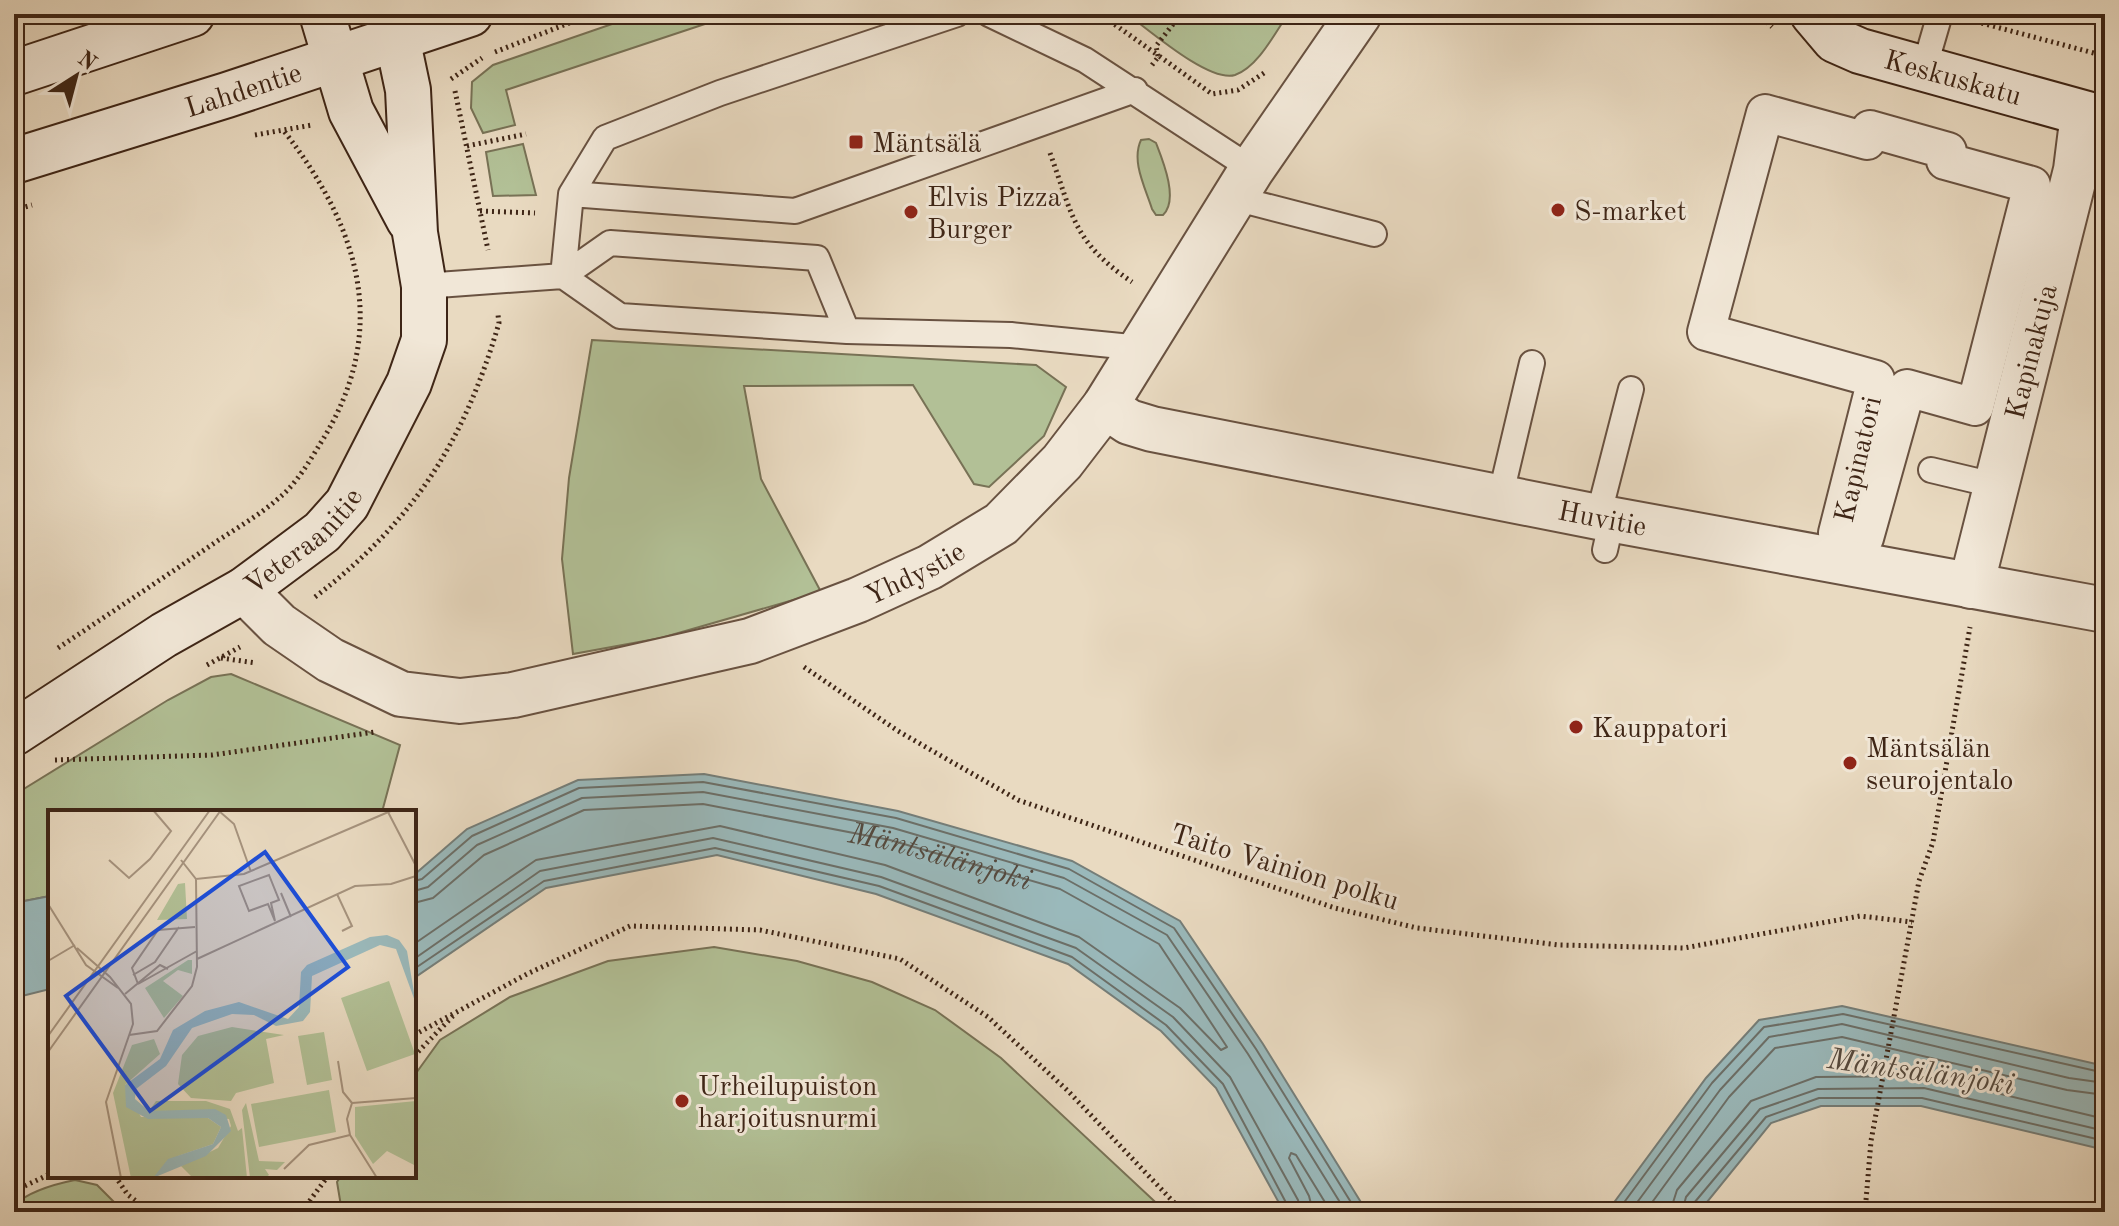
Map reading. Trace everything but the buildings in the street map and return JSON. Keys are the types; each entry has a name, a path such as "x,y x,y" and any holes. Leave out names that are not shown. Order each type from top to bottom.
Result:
{"street":[{"path":"14,73 192,14"},
{"name":"Veteraanitie","path":"322,14 351,111 415,233"},
{"name":"Lahdentie","path":"14,161 335,58 394,25 470,14"},
{"name":"Yhdystie","path":"244,590 279,625 330,660 401,694 460,701 513,695 750,641 858,600 930,567 1001,524 1062,462 1105,406 1243,184 1359,14"},
{"name":"Keskuskatu","path":"1813,14 1835,40 1860,51 2094,117"},
{"name":"Veteraanitie","path":"30,746 164,635 244,590 322,532 347,504 409,383 424,340 424,286 415,233 408,90 394,25"},
{"name":"Kapinatori","path":"1765,113 1867,141 1870,129 1948,151 1945,161 2032,185 1975,407 1907,388 1865,538 1837,533 1876,379 1706,332 1765,113"},
{"name":"Kapinakuja","path":"1979,588 1994,485 2076,170 2094,117"},
{"name":"Huvitie","path":"1105,406 1129,422 1152,429 1500,498 1605,529 2105,610"}],"lane":[{"path":"563,276 571,194 605,138 720,93 957,14"},
{"path":"989,14 1085,60 1135,90 1243,184 1374,234"},
{"path":"1924,69 1940,14"},
{"path":"571,194 795,211 1135,90"},
{"path":"424,286 563,276 610,243 817,258 847,331"},
{"path":"563,276 620,316 847,331 1011,335 1141,348"},
{"path":"1500,498 1532,363"},
{"path":"1605,529 1631,389"},
{"path":"1931,470 1994,485"}],"path":[{"path":"1100,14 1159,56 1156,46 1181,14"},
{"path":"1964,18 2105,56"},
{"path":"52,651 282,496 340,412 356,370 361,291 351,250 326,198 304,158 284,131"},
{"path":"467,146 526,134"},
{"path":"1047,144 1079,234 1099,260 1167,305"},
{"path":"1865,1212 1871,1141 1919,881 1933,842 1967,632 1979,588"},
{"path":"221,658 256,663 267,671"},
{"name":"Taito Vainion polku","path":"799,664 898,731 1018,800 1335,908 1417,928 1559,945 1684,948 1860,916 1912,922"},
{"path":"30,746 212,755 389,729"},
{"path":"416,1034 630,926 760,930 900,959 988,1017 1068,1091 1183,1212"},
{"path":"416,1054 456,1012"},
{"path":"14,1191 48,1175"},
{"path":"116,1178 128,1195 151,1212"},
{"path":"311,1212 308,1203 327,1178"},
{"path":"2027,1212 2042,1207 2105,1209"}],"green space":[{"path":"641,14 735,14 506,90 515,125 483,133 471,108 472,82 493,65"},
{"path":"1127,14 1288,14 1251,65 1235,75 1224,75 1195,63"},
{"path":"1149,139 1156,143 1170,190 1168,208 1163,215 1156,215 1152,209 1138,165 1141,140"},
{"path":"523,144 536,195 493,196 486,152"},
{"path":"592,340 1036,365 1066,387 1044,436 989,487 974,484 913,385 744,386 761,479 821,592 661,638 573,654 562,559 569,478"},
{"path":"231,674 400,745 383,810 48,810 48,896 14,903 14,795 211,677"},
{"path":"714,947 797,961 872,982 935,1010 1001,1058 1166,1212 342,1212 337,1182 340,1178 416,1178 416,1073 440,1040 510,997 608,961"},
{"path":"75,1180 97,1185 124,1212 14,1212 14,1205 27,1196"}],"water":[{"name":"Mäntsälänjoki","path":"704,774 898,811 1072,861 1180,921 1263,1044 1367,1212 1284,1212 1216,1088 1161,1031 1068,964 876,894 717,855 546,888 416,977 416,873 467,829 578,780"},
{"path":"48,896 48,990 14,998 14,903"},
{"name":"Mäntsälänjoki","path":"1842,1006 2105,1066 2105,1150 1921,1106 1821,1106 1771,1123 1699,1212 1607,1212 1706,1078 1759,1020"}],"place":[{"name":"Mäntsälä","path":"856,142"},
{"name":"S-market","path":"1558,210"},
{"name":"Elvis Pizza Burger","path":"911,212"},
{"name":"Kauppatori","path":"1576,727"},
{"name":"Mäntsälän seurojentalo","path":"1850,763"},
{"name":"Urheilupuiston harjoitusnurmi","path":"682,1101"}]}
